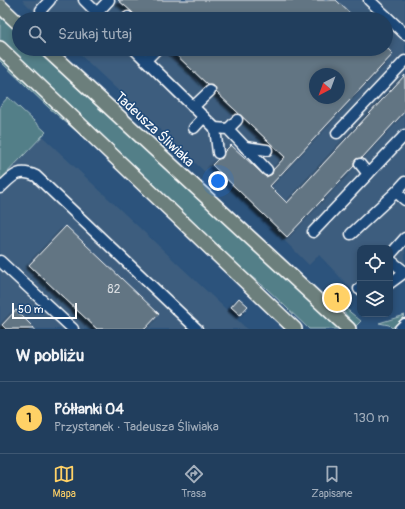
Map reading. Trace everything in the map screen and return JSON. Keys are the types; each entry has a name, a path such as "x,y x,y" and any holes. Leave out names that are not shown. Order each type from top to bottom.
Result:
{"main road":[{"path":"0,6 12,17"},
{"path":"0,48 295,329"},
{"name":"Tadeusza Śliwiaka","path":"54,56 350,329"}],"street":[{"path":"41,10 50,0"},
{"path":"84,0 96,12"},
{"path":"102,12 109,0"},
{"path":"369,0 382,12"},
{"path":"393,23 405,34"},
{"path":"142,56 215,128 218,153"},
{"path":"146,60 150,56"},
{"path":"337,133 405,61"},
{"path":"193,107 210,91"},
{"path":"194,128 204,117"},
{"path":"228,129 237,120"},
{"path":"215,128 228,129 267,170"},
{"path":"313,232 405,135"},
{"path":"245,147 267,150"},
{"path":"360,164 368,174"},
{"path":"0,188 17,173 28,173 36,176 197,329"},
{"path":"351,234 405,182"},
{"path":"396,192 405,200"},
{"path":"393,252 405,238"},
{"path":"0,262 73,329"},
{"path":"393,262 405,272 393,281"},
{"path":"400,329 405,324"}],"shaded area":[{"path":"22,0 405,0 405,280 393,288 393,245 357,245 357,295 319,255 309,265 210,166 205,172 81,56 393,56 393,12 35,12"},
{"path":"42,136 247,329 0,329 0,180"}],"green space":[{"path":"0,17 12,28 12,52 0,41"},
{"path":"0,55 97,149 48,107 0,61"},
{"path":"16,56 43,56 339,329 309,329 266,288 224,255"},
{"path":"8,97 46,132 0,180 0,106"},
{"path":"345,308 361,321 356,326 342,310"},
{"path":"405,315 392,328 389,325 379,323"}],"building":[{"path":"118,0 336,0 349,12 132,12"},
{"path":"177,56 391,56 270,186 287,203 405,75 405,111 362,158 356,159 354,166 287,237 212,165 218,159 222,158 224,152 231,145 266,177 272,174 273,170 285,157 216,92 214,86 208,85"},
{"path":"66,226 159,314 145,329 97,329 29,265"},
{"path":"239,298 248,306 240,315 231,307"},
{"path":"16,310 35,329 6,329 2,325"}],"place":[{"name":"Półłanki 04","path":"337,298"}]}
